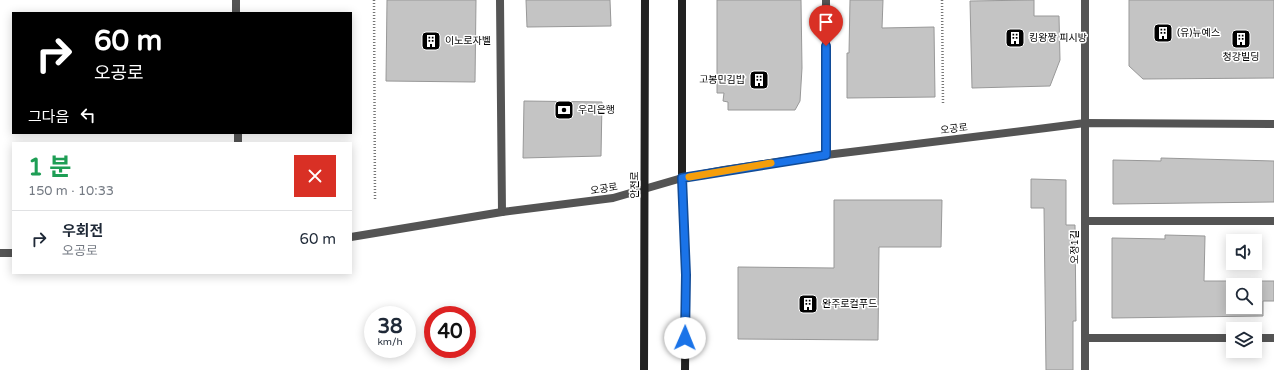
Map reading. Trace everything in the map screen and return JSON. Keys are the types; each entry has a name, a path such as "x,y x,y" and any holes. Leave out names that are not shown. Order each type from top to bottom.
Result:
{"street":[{"path":"236,0 236,12"},
{"path":"500,0 502,212"},
{"name":"안전로","path":"644,370 645,0"},
{"path":"682,0 682,178 686,275 684,370"},
{"path":"826,0 826,155"},
{"path":"1085,0 1085,123"},
{"name":"오공로","path":"352,237 502,212 613,198 682,178 826,155 1085,123 1274,124"},
{"name":"오정1길","path":"1085,123 1085,370"},
{"path":"1085,221 1274,221"},
{"path":"0,253 12,253"},
{"path":"1086,338 1226,338"},
{"path":"1262,338 1274,338"}],"path":[{"path":"374,0 375,200"},
{"path":"942,0 943,103"}],"building":[{"name":"이노로자벨","path":"387,0 476,0 475,82 386,81"},
{"path":"526,0 610,0 611,26 527,27"},
{"name":"고봉민김밥","path":"717,0 801,0 802,68 800,101 795,110 728,110 728,102 723,101 724,93 717,93"},
{"path":"850,0 883,0 882,28 934,27 935,97 847,98 847,53 849,53"},
{"name":"킹왕짱 피시방","path":"1034,0 1034,16 1059,16 1060,60 1050,86 972,88 970,1"},
{"path":"1129,0 1274,0 1274,78 1143,79 1129,66"},
{"path":"524,101 602,102 601,156 523,158"},
{"path":"1161,158 1274,161 1274,202 1113,204 1113,160 1161,161"},
{"path":"1031,179 1066,180 1066,225 1075,225 1076,321 1073,321 1073,370 1046,370 1044,208 1031,208"},
{"name":"완주로컬푸드","path":"834,200 942,200 941,247 879,247 878,340 738,339 738,267 834,268"},
{"path":"1165,235 1205,236 1204,281 1226,281 1226,314 1262,314 1262,281 1274,281 1274,301 1263,301 1263,316 1112,318 1112,238 1165,239"}],"slow traffic":[{"path":"689,177 771,163"}],"place":[{"name":"(유)뉴예스","path":"1163,33"},
{"name":"킹왕짱 피시방","path":"1015,38"},
{"name":"청강빌딩","path":"1241,39"},
{"name":"이노로자벨","path":"431,41"},
{"name":"고봉민김밥","path":"759,80"},
{"name":"우리은행","path":"564,110"},
{"name":"완주로컬푸드","path":"808,304"}],"route":[{"path":"685,338 686,275 682,178 724,170 826,155 826,46"}]}
